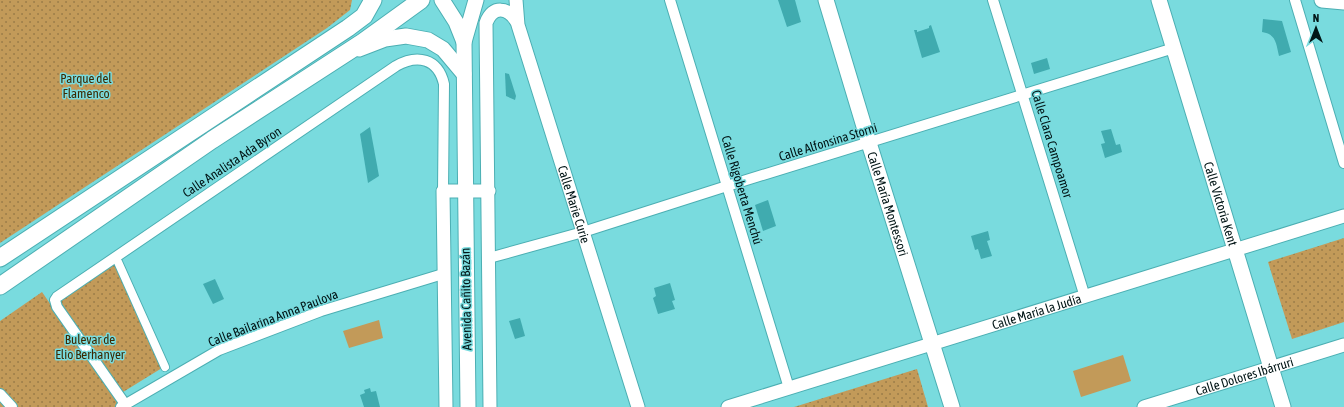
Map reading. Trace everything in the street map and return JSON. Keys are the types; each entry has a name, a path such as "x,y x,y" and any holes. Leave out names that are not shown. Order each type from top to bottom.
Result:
{"highway":[{"path":"0,258 348,28 364,16 373,0"},
{"path":"0,286 212,140 341,56 422,0"}],"main road":[{"name":"Avenida Cañito Bazán","path":"442,0 456,22 464,42"},
{"name":"Avenida Cañito Bazán","path":"468,407 464,42 476,0"},
{"name":"Calle María Montessori","path":"826,0 869,143 952,407"},
{"name":"Calle Victoria Kent","path":"1159,0 1283,407"},
{"path":"1322,0 1344,2"},
{"path":"341,56 385,39 406,36 428,40 443,49 464,74"}],"street":[{"name":"Calle Marie Curie","path":"516,0 517,22 638,407"},
{"name":"Calle Rigoberta Menchú","path":"670,0 789,388"},
{"name":"Calle Clara Campoamor","path":"993,0 1085,297"},
{"path":"1295,0 1344,163"},
{"name":"Avenida Cañito Bazán","path":"490,407 489,191 486,23 492,12 499,10 507,11 512,14 517,22"},
{"name":"Calle Alfonsina Storni","path":"489,258 583,232 1174,48"},
{"name":"Calle Analista Ada Byron","path":"124,406 57,307 56,300 60,294 396,66 405,61 416,59 429,62"},
{"name":"Avenida Cañito Bazán","path":"429,62 439,70 444,84 443,274 446,407"},
{"path":"443,191 489,191"},
{"name":"Calle María la Judía","path":"728,407 1344,216"},
{"path":"118,262 165,367"},
{"name":"Calle Bailarina Anna Paulova","path":"124,406 219,350 321,311 443,274"},
{"name":"Calle Dolores Ibárruri","path":"1144,407 1344,345"},
{"path":"0,394 12,407"}],"green space":[{"name":"Parque del Flamenco","path":"0,0 352,0 350,10 327,28 0,243"},
{"path":"1344,238 1344,322 1292,339 1268,262"},
{"name":"Bulevar de Elio Berhanyer","path":"114,263 162,368 115,397 122,407 0,407 0,321 42,292 51,305"},
{"path":"379,320 383,338 349,348 343,331"},
{"path":"1123,355 1131,381 1081,397 1073,371"},
{"path":"917,369 928,407 794,407"}],"water":[{"path":"778,0 795,0 801,22 787,27"},
{"path":"1263,19 1282,21 1291,52 1279,56 1273,37 1262,32"},
{"path":"931,25 940,52 922,58 914,30 917,30 917,32 929,28"},
{"path":"1047,58 1050,69 1034,74 1031,63"},
{"path":"505,73 509,74 516,96 515,100 506,96"},
{"path":"370,127 379,176 368,183 360,134"},
{"path":"1111,129 1116,145 1120,144 1122,152 1105,158 1101,144 1105,143 1101,131"},
{"path":"768,200 776,226 763,231 755,205"},
{"path":"988,231 990,240 987,241 992,256 981,259 978,249 975,250 971,236"},
{"path":"215,279 224,299 213,304 203,284"},
{"path":"670,283 675,300 672,301 675,309 658,314 653,298 656,296 654,288"},
{"path":"520,318 525,336 515,339 509,321"},
{"path":"370,388 371,392 376,391 380,407 364,407 360,395 365,393 364,390"}]}
